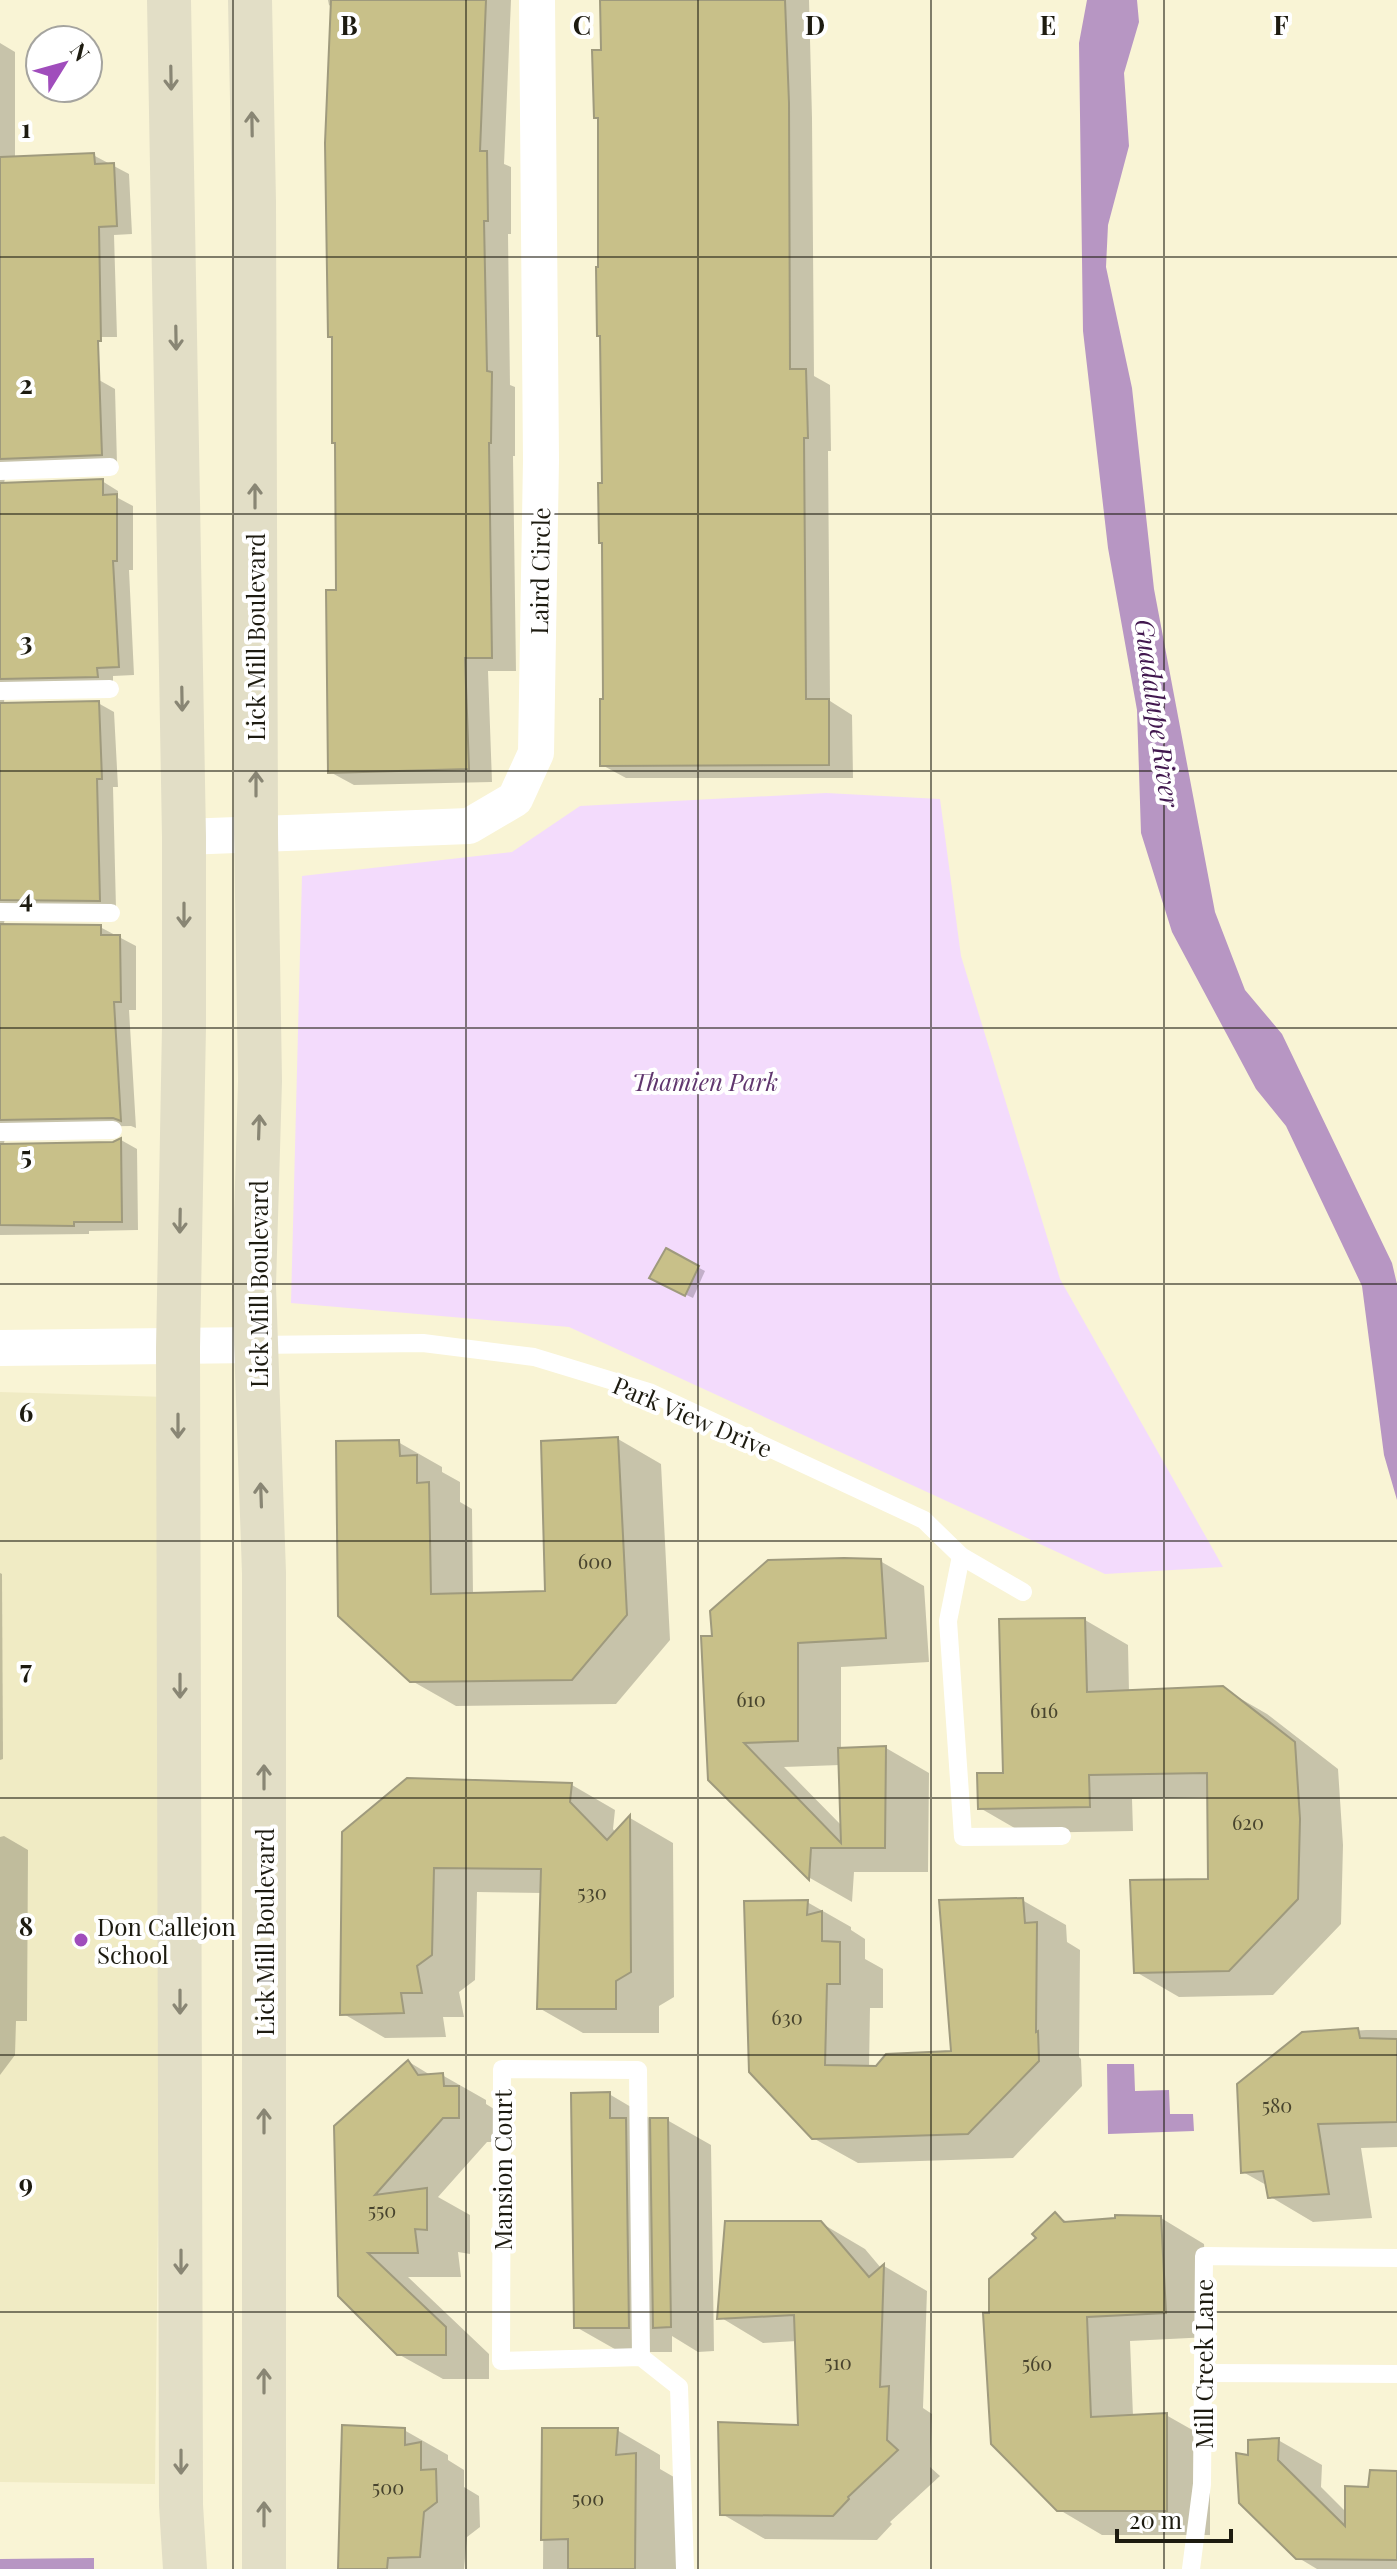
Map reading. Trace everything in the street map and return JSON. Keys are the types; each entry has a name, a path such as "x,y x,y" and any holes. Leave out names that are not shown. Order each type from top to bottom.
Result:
{"main road":[{"path":"169,0 184,837 178,1348 181,2505 185,2569"},
{"name":"Lick Mill Boulevard","path":"250,0 260,1081 254,1286 264,1573 264,2569"}],"street":[{"name":"Laird Circle","path":"184,837 469,826 515,799 536,753 541,460 537,0"},
{"path":"0,1348 255,1345"}],"lane":[{"path":"0,471 110,467"},
{"path":"0,691 110,689"},
{"path":"0,912 111,913"},
{"path":"0,1132 113,1130"},
{"name":"Park View Drive","path":"255,1345 423,1343 534,1357 649,1392 924,1520 961,1556 1023,1592"},
{"path":"961,1556 948,1621 963,1837 1062,1836"},
{"name":"Mansion Court","path":"502,2069 638,2070 641,2357 501,2361 502,2069"},
{"name":"Mill Creek Lane","path":"1191,2569 1202,2484 1204,2256 1397,2258"},
{"path":"641,2357 679,2387 685,2569"},
{"path":"1203,2373 1397,2374"}],"shaded area":[{"name":"Don Callejon School","path":"0,1392 167,1397 155,2484 0,2482"}],"green space":[{"name":"Thamien Park","path":"826,793 940,799 961,956 1060,1279 1223,1567 1105,1574 569,1327 291,1303 302,876 512,852 580,806"}],"water":[{"name":"Guadalupe River","path":"1087,0 1137,0 1139,22 1124,73 1129,146 1108,225 1106,267 1132,388 1154,589 1215,912 1245,990 1282,1034 1392,1263 1397,1284 1397,1500 1384,1455 1362,1286 1286,1126 1256,1089 1172,932 1141,833 1137,710 1108,548 1083,331 1079,43"},
{"path":"1107,2064 1134,2064 1135,2091 1169,2090 1170,2114 1193,2114 1194,2131 1108,2134"},
{"path":"94,2558 94,2569 0,2569 0,2559"}],"building":[{"path":"331,0 486,0 480,151 487,151 488,221 484,221 487,371 492,372 489,443 492,658 465,658 469,769 328,773 326,590 336,590 335,443 332,443 332,337 328,337 325,143"},
{"path":"600,0 785,0 789,103 790,369 806,369 806,699 829,699 829,765 600,766 600,699 603,699 602,543 599,543 598,483 602,483 600,336 597,336 596,267 598,118 594,118 592,50 601,50"},
{"path":"94,153 95,164 114,163 117,226 99,227 101,341 98,341 102,455 0,459 0,157"},
{"path":"103,479 103,495 117,494 117,561 113,561 119,667 97,668 98,677 0,679 0,483"},
{"path":"99,701 102,779 97,779 100,901 0,900 0,703"},
{"path":"0,924 101,925 101,935 120,935 121,1002 114,1002 121,1121 113,1118 0,1120"},
{"path":"121,1138 122,1222 74,1222 74,1226 0,1225 0,1144 113,1142"},
{"path":"666,1248 699,1266 685,1296 649,1278"},
{"path":"618,1437 627,1615 572,1680 410,1682 338,1616 336,1441 399,1440 400,1456 417,1455 417,1483 429,1482 431,1594 545,1591 541,1441"},
{"path":"881,1559 886,1638 798,1643 798,1741 744,1743 841,1843 838,1748 886,1746 885,1848 811,1848 809,1880 708,1780 701,1636 712,1636 710,1611 768,1560"},
{"path":"1085,1618 1087,1692 1223,1686 1295,1742 1300,1819 1298,1899 1229,1971 1134,1973 1130,1880 1208,1879 1207,1773 1089,1775 1090,1807 978,1809 977,1773 1003,1773 999,1619"},
{"path":"407,1778 572,1783 570,1802 607,1840 630,1815 631,1972 616,1981 616,2009 537,2009 541,1869 434,1868 432,1955 417,1966 422,1993 401,1993 404,2013 340,2015 342,1832"},
{"path":"1023,1898 1025,1923 1037,1922 1036,2032 1039,2061 968,2134 812,2139 749,2072 744,1901 808,1900 807,1915 822,1911 822,1941 840,1942 840,1984 827,1984 825,2065 876,2066 886,2054 951,2051 939,1900"},
{"path":"1358,2028 1360,2038 1397,2039 1397,2122 1318,2124 1329,2194 1268,2198 1263,2171 1241,2173 1237,2084 1302,2032"},
{"path":"408,2060 418,2075 443,2073 444,2086 459,2086 459,2118 443,2118 375,2195 427,2188 427,2230 415,2229 418,2253 368,2253 446,2327 446,2355 397,2355 338,2296 334,2126"},
{"path":"610,2092 610,2118 626,2118 629,2328 574,2328 571,2093"},
{"path":"650,2118 668,2118 671,2327 653,2328"},
{"path":"1055,2212 1064,2222 1115,2218 1115,2215 1161,2216 1166,2313 1087,2317 1091,2417 1167,2413 1167,2511 1057,2511 991,2444 983,2313 989,2313 989,2279 1036,2238 1032,2234"},
{"path":"725,2221 821,2221 869,2277 884,2264 880,2387 889,2386 887,2440 898,2450 848,2497 833,2516 720,2515 718,2422 798,2425 794,2315 717,2319"},
{"path":"342,2425 405,2428 405,2445 421,2442 421,2470 436,2469 437,2502 424,2512 420,2557 388,2558 387,2569 338,2569"},
{"path":"542,2428 618,2428 616,2455 636,2453 635,2569 568,2569 568,2539 541,2540"},
{"path":"1279,2438 1278,2460 1345,2526 1345,2486 1368,2487 1370,2470 1397,2471 1397,2560 1296,2559 1239,2503 1236,2453 1248,2455 1248,2440"}],"place":[{"name":"Don Callejon School","path":"81,1940"}]}
